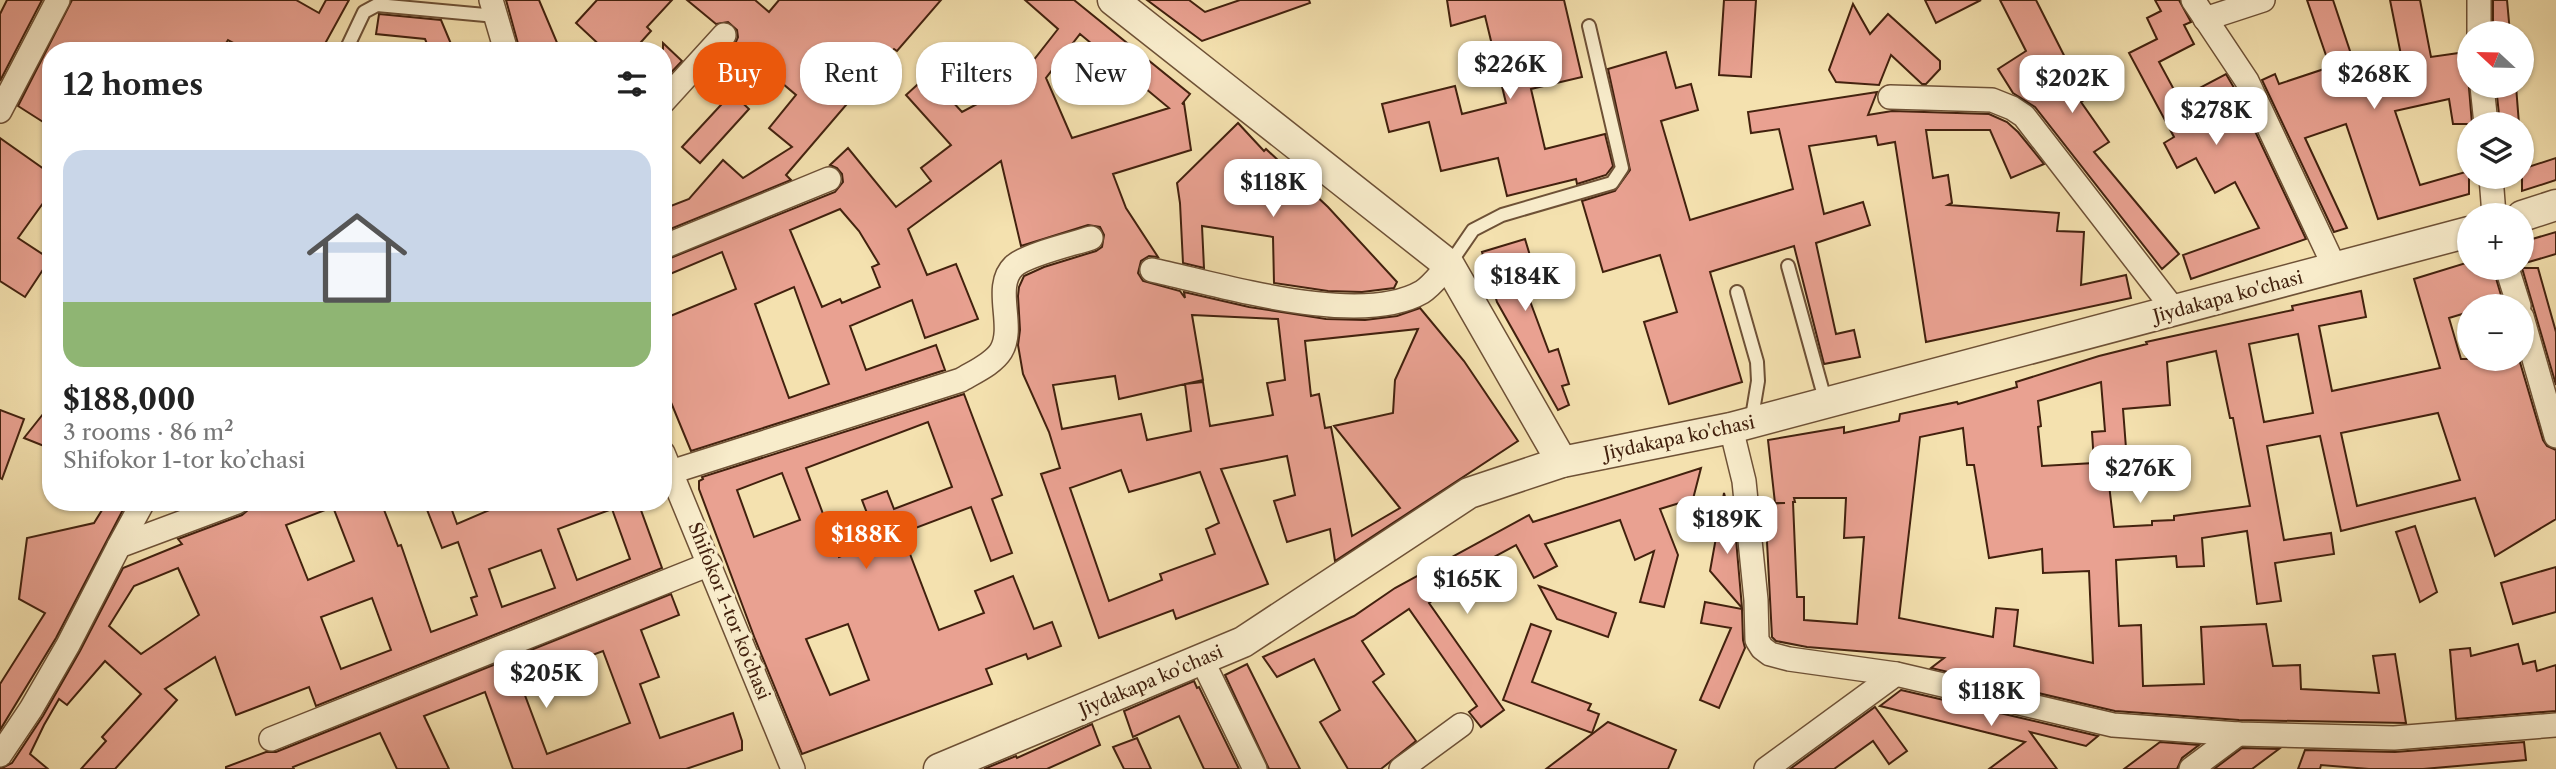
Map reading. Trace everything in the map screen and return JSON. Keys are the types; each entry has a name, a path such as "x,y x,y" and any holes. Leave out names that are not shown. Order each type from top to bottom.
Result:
{"street":[{"path":"0,111 58,0"},
{"path":"1113,0 1449,265 1562,462"},
{"path":"2263,0 2199,9 2247,81 2335,268"},
{"path":"2479,0 2479,21"},
{"path":"494,8 503,42"},
{"path":"672,92 724,35"},
{"path":"1890,97 1992,100 2024,116 2175,311"},
{"path":"672,243 829,179"},
{"path":"2534,212 2556,205"},
{"name":"Jiydakapa ko'chasi","path":"939,769 1243,642 1469,493 1562,462 1741,426 2457,235"},
{"path":"672,461 961,380 986,365 1001,350 1006,333 1006,280 1012,268 1022,261 1091,238"},
{"path":"1152,270 1337,307 1385,305 1423,291 1449,265"},
{"path":"2534,359 2556,436"},
{"path":"1741,426 1756,600 1755,625 1757,640 1770,654 1896,674 2113,725 2238,734 2394,738 2556,725"},
{"name":"Shifokor 1-tor koʼchasi","path":"672,474 793,769"},
{"path":"0,755 31,709 68,645 139,511"},
{"path":"119,546 213,511"},
{"path":"271,738 710,564"},
{"path":"1202,660 1255,769"},
{"path":"1766,769 1896,674"},
{"path":"1401,769 1461,726"},
{"path":"2191,769 2238,734"}],"lane":[{"path":"350,42 364,12 377,5 494,8"},
{"path":"1449,265 1473,230 1502,215 1612,183 1622,168 1590,26"},
{"path":"1788,267 1826,404"},
{"path":"1737,292 1757,362 1758,381 1741,426"}],"building":[{"path":"7,0 42,0 0,81 0,14"},
{"path":"72,0 296,0 319,13 326,0 349,0 326,42 51,42"},
{"path":"506,0 539,0 557,42 518,42"},
{"path":"597,0 672,0 647,27 651,31 641,42 596,42 576,23"},
{"path":"687,0 755,0 769,12 779,0 941,0 902,45 902,42 800,42 800,105 846,105 786,175 791,180 672,228 672,206 689,199 723,160 743,178 792,147 769,128 796,95 786,87 786,42 736,42 737,30 728,22 716,24"},
{"path":"1025,0 1074,0 1126,42 1090,42 1080,34 1074,42 1051,42 1051,72 1046,78 1051,90 1051,105 1058,105 1072,138 1169,108 1151,93 1151,62 1190,94 1182,104 1184,103 1191,150 1113,174 1126,208 1158,257 1149,256 1141,261 1138,273 1143,281 1180,291 1185,298 1184,292 1249,307 1326,319 1365,320 1397,316 1420,308 1464,361 1518,441 1335,561 1330,529 1287,542 1274,501 1295,495 1287,456 1221,469 1268,584 1176,619 1173,610 1099,638 1041,474 1060,468 1049,432 1023,374 1018,345 1018,296 1024,276 1096,251 1102,247 1104,235 1100,227 1088,225 1021,246 1001,161 908,229 927,275 956,264 978,319 925,338 912,300 850,326 866,370 936,345 945,370 691,451 672,405 672,315 736,289 722,252 672,273 672,257 835,192 843,182 842,174 830,165 848,148 896,207 931,181 921,168 951,145 906,95 916,86 916,105 956,105 962,112 975,105 1037,105 1037,56 1058,29","holes":["840,209 859,231 879,264 872,267 880,287 842,303 840,299 822,307 790,230","794,287 829,384 789,398 755,304","1192,315 1278,319 1285,380 1267,383 1273,415 1210,426 1203,382 1186,384 1203,380","1418,329 1395,380 1393,413 1334,426 1400,508 1352,536 1331,427 1325,428 1319,394 1311,396 1305,341","1115,376 1119,399 1185,384 1191,431 1147,440 1141,414 1062,429 1053,385","1121,470 1129,492 1200,472 1219,523 1206,529 1215,554 1160,574 1162,580 1109,601 1070,488"]},
{"path":"1147,0 1189,0 1205,12 1240,0 1309,0 1310,3 1202,41"},
{"path":"1447,0 1564,0 1582,77 1531,89 1545,149 1605,134 1613,166 1606,175 1577,184 1576,179 1507,196 1498,158 1441,171 1429,122 1389,132 1382,104 1455,86 1462,114 1506,103 1485,16 1451,26"},
{"path":"1724,0 1756,0 1751,77 1719,75"},
{"path":"1925,0 1981,0 1936,23"},
{"path":"2000,0 2036,0 2076,79 2088,72 2100,90 2081,102 2109,142 2094,152 2179,254 2162,269 2035,107 2013,93 1998,69 2026,51"},
{"path":"2155,0 2179,0 2191,22 2184,25 2194,44 2159,62 2179,99 2226,74 2306,239 2191,279 2183,255 2259,228 2235,182 2215,193 2196,158 2177,168 2164,143 2174,137 2129,53 2157,39 2147,18 2161,11"},
{"path":"2307,0 2333,0 2358,75 2402,60 2390,0 2420,0 2431,57 2457,53 2457,98 2470,98 2471,112 2457,112 2457,124 2453,124 2449,99 2395,111 2420,185 2457,174 2457,189 2469,189 2469,194 2378,219 2346,124 2305,138 2347,228 2334,232 2262,80 2275,74 2279,84 2330,67"},
{"path":"2493,0 2507,0 2509,21 2493,21"},
{"path":"1853,4 1870,34 1888,14 1940,61 1940,69 1926,84 1922,84 1891,55 1879,85 1836,82 1829,70"},
{"path":"379,14 441,20 450,42 426,42 425,39 376,34"},
{"path":"672,52 682,61 672,72"},
{"path":"1666,52 1676,88 1691,84 1698,110 1661,121 1690,220 1793,189 1779,129 1751,133 1748,112 1877,92 1868,115 1892,111 1989,114 2007,122 2044,164 2011,178 1990,130 1926,130 1933,178 1948,175 1952,203 1948,205 2059,213 2057,231 2084,232 2081,285 2126,275 2131,298 1926,342 1895,142 1878,145 1876,136 1809,146 1824,214 1863,202 1870,225 1816,243 1836,334 1854,330 1860,357 1824,364 1794,246 1710,272 1742,382 1669,404 1644,322 1677,312 1660,255 1603,272 1582,201 1615,191 1630,170 1608,69"},
{"path":"42,59 42,121 18,106"},
{"path":"2497,98 2517,98 2518,112 2499,112"},
{"path":"721,105 745,105 749,109 700,163 682,147"},
{"path":"1238,123 1264,151 1266,149 1328,207 1397,282 1394,288 1362,292 1328,291 1274,283 1273,237 1202,226 1204,268 1183,263 1177,183"},
{"path":"0,138 42,168 42,205 18,238 42,254 42,271 25,297 0,281"},
{"path":"2556,158 2556,180 2534,187 2534,165"},
{"path":"2556,232 2556,254 2534,260 2534,238"},
{"path":"1525,239 1540,289 1527,293 1549,352 1558,349 1569,384 1562,386 1569,405 1558,410 1497,302 1482,252"},
{"path":"2457,266 2457,280 2497,280 2501,294 2457,294 2457,316 2449,318 2457,345 2457,371 2523,371 2543,440 2547,446 2556,450 2556,519 2495,556 2475,498 2341,531 2320,436 2267,446 2284,540 2331,533 2334,554 2275,563 2281,601 2257,604 2247,531 2202,538 2204,566 2177,567 2176,556 2116,560 2119,626 2141,625 2143,686 2204,684 2201,627 2266,624 2273,666 2300,665 2301,689 2379,693 2373,656 2395,654 2406,723 2239,720 2115,711 1931,668 1944,658 1807,647 1776,641 1772,637 1765,504 1785,503 1775,503 1768,440 1844,427 1844,433 1899,421 1900,414 1957,402 1958,404 2017,387 2016,382 2147,344 2146,342 2293,310 2292,306 2361,291 2366,317 2319,326 2332,391 2440,368 2414,279","holes":["2298,334 2313,413 2264,422 2249,344","2216,351 2230,418 2233,418 2250,506 2174,516 2174,520 2152,521 2152,525 2114,527 2108,476 2128,474 2123,409 2170,405 2167,362","2101,382 2105,431 2092,432 2094,463 2042,466 2038,401","2438,413 2460,480 2357,506 2341,433","1963,428 1967,465 1974,465 1989,558 2042,549 2043,573 2089,571 2093,663 2014,646 2018,610 1996,608 1993,637 1899,618 1920,437","1794,498 1846,498 1844,538 1864,537 1857,624 1804,620 1804,597 1797,597"]},
{"path":"2534,268 2538,268 2556,332 2556,385 2534,309 2534,294 2530,294 2525,280 2534,280"},
{"path":"964,394 1002,495 992,499 1012,553 991,561 971,507 902,533 939,630 984,613 975,591 1013,576 1034,629 1052,622 1061,646 1028,659 1026,654 986,669 992,684 802,754 755,639 699,489 702,477","holes":["928,422 952,487 894,509 887,491 862,500 878,542 839,557 806,468","782,473 800,520 754,537 737,490","848,624 869,680 830,695 806,639"]},
{"path":"0,410 24,419 2,479 0,478"},
{"path":"42,415 42,445 24,438"},
{"path":"1701,468 1693,499 1660,509 1678,555 1664,607 1640,602 1654,551 1635,560 1620,520 1545,544 1557,566 1534,578 1516,545 1466,572 1469,576 1429,603 1504,710 1481,727 1469,712 1477,706 1409,609 1362,641 1384,674 1373,682 1416,741 1381,769 1348,769 1320,722 1340,710 1314,659 1277,677 1263,657 1354,616 1395,588 1529,515 1533,522"},
{"path":"1724,493 1736,539 1742,608 1710,571"},
{"path":"101,511 122,511 56,638 0,730 0,684 45,613 19,599 27,538 94,523"},
{"path":"247,511 323,511 286,525 308,580 354,561 335,511 384,511 398,546 401,545 431,632 477,615 471,598 477,596 458,542 442,548 428,511 452,511 457,524 487,511 607,511 558,529 577,580 630,559 613,511 641,511 662,568 316,706 309,687 236,715 215,657 165,689 177,700 115,769 81,769 106,741 102,737 141,694 105,661 67,705 59,699 44,725 30,754 48,769 0,769 12,763 43,716 123,568 182,544 178,539","holes":["541,550 555,588 502,607 489,569","178,568 199,615 141,654 109,626 134,586","372,598 391,650 341,669 321,617"]},
{"path":"2415,526 2437,592 2420,602 2396,532"},
{"path":"2556,567 2556,612 2513,624 2501,583"},
{"path":"1539,586 1616,613 1608,637 1557,619"},
{"path":"671,594 679,615 641,630 659,677 640,684 660,738 733,713 742,741 742,750 686,769 513,769 485,692 424,716 449,769 397,769 380,733 293,767 294,769 226,769 266,752 276,752","holes":["603,651 630,723 547,754 520,682"]},
{"path":"1705,602 1742,609 1745,648 1719,708 1700,700 1731,628 1701,623"},
{"path":"1531,624 1551,631 1532,682 1591,704 1588,710 1599,714 1592,733 1503,700"},
{"path":"2518,644 2523,664 2535,661 2537,671 2556,665 2556,711 2456,719 2450,650 2470,648 2471,656"},
{"path":"1247,664 1300,769 1269,769 1225,675"},
{"path":"1194,681 1239,769 1204,769 1179,716 1133,737 1124,711"},
{"path":"1901,690 2098,736 2086,746 2030,732 2057,769 1989,769 2025,742 1880,706"},
{"path":"1875,707 1907,751 1889,764 1873,741 1834,769 1790,769"},
{"path":"1608,722 1676,750 1668,769 1546,769"},
{"path":"1092,724 1100,745 1047,769 984,769 1016,756 1017,758"},
{"path":"1137,738 1151,769 1124,769 1113,747"},
{"path":"2160,742 2199,745 2182,758 2177,769 2124,769"},
{"path":"2524,742 2526,760 2423,769 2369,769 2321,765 2320,769 2298,769 2305,750 2395,752"},
{"path":"2242,748 2279,749 2252,769 2214,769"}]}
